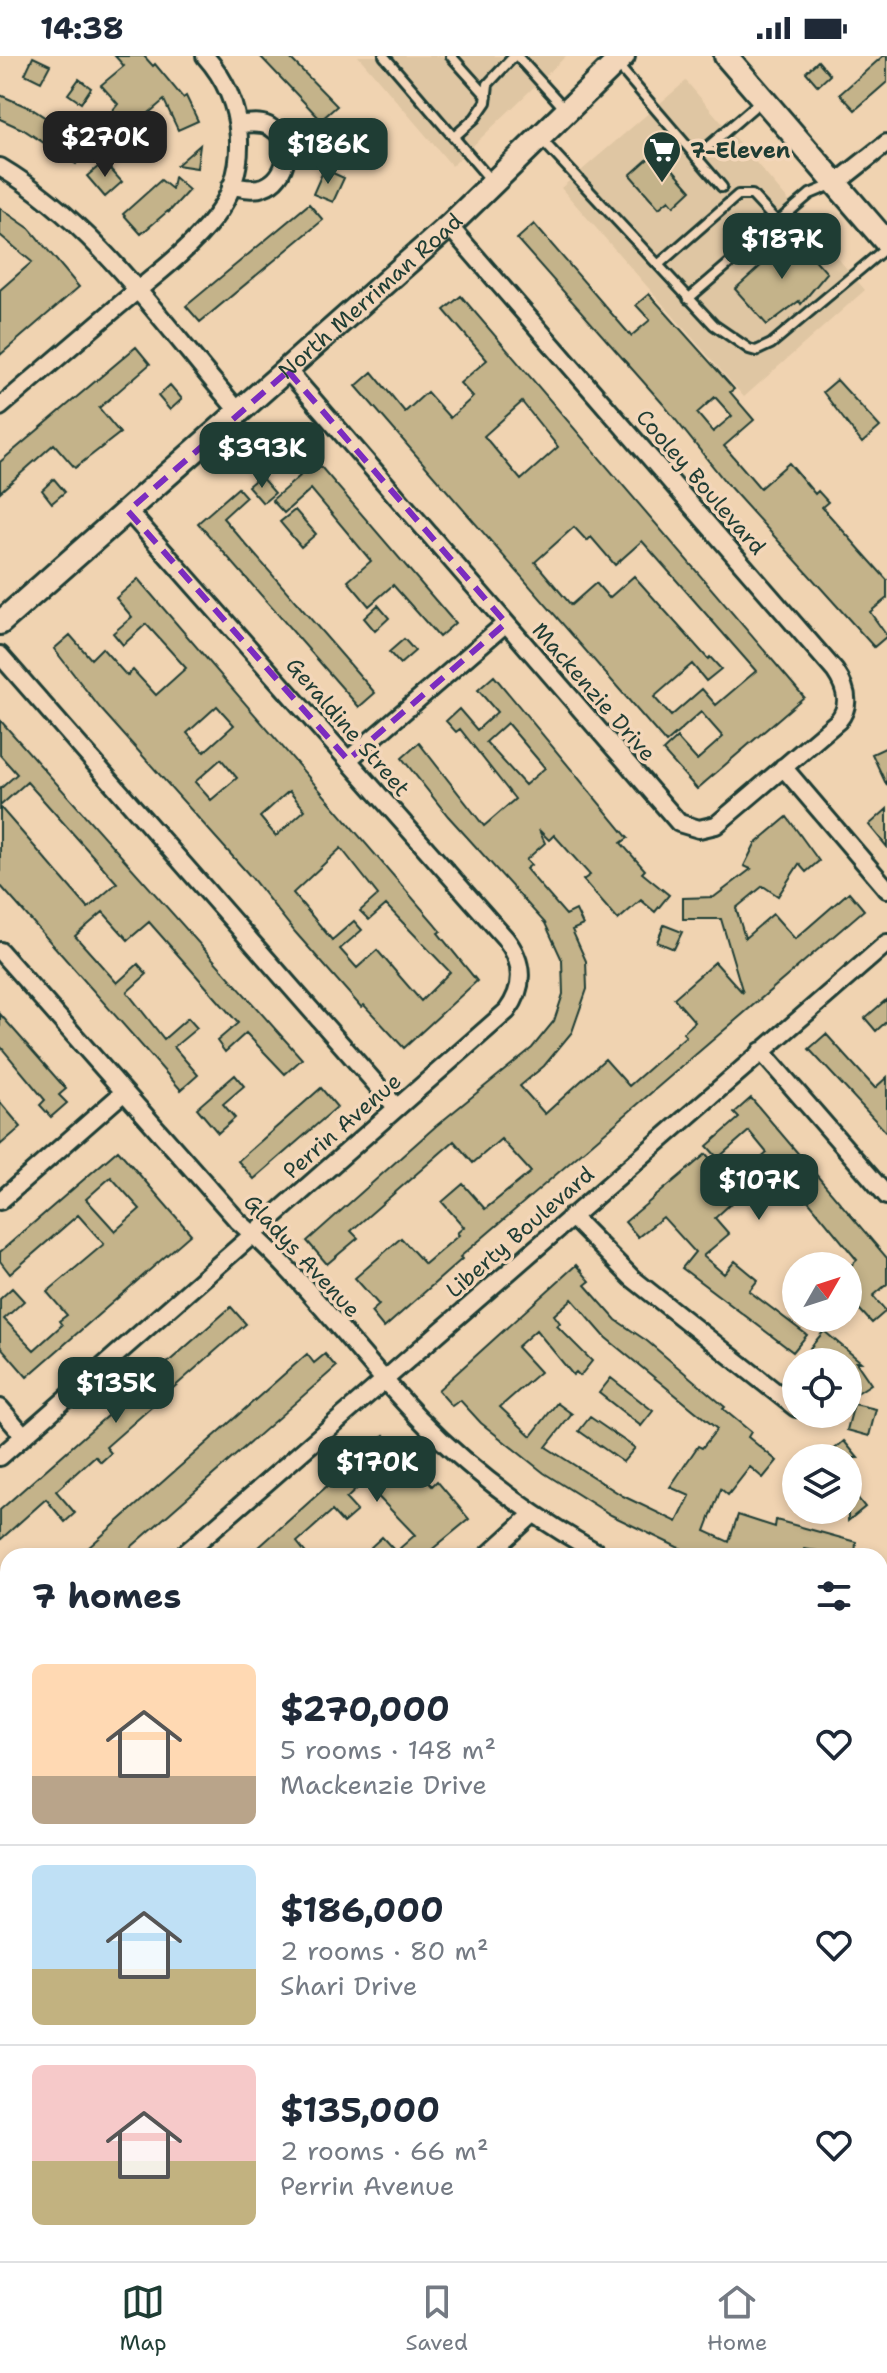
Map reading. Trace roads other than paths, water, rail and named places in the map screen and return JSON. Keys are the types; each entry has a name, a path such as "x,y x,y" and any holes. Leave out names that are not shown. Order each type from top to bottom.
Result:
{"main road":[{"path":"726,56 887,245"},
{"name":"North Merriman Road","path":"0,623 449,226 619,59"}],"street":[{"path":"0,407 204,230 231,186 240,145 239,124 227,87 205,56"},
{"path":"231,186 263,187 277,178 285,162 283,142 272,128 259,124 239,124"},
{"path":"835,184 887,143"},
{"path":"0,167 65,215 240,413"},
{"name":"Cooley Boulevard","path":"449,226 841,680 846,690 844,714 783,767"},
{"name":"Mackenzie Drive","path":"288,371 669,813 686,827 699,829 716,825 783,767"},
{"name":"Geraldine Street","path":"128,511 505,938 517,955 520,979"},
{"path":"348,760 506,623"},
{"path":"0,655 397,1108"},
{"path":"783,767 887,889"},
{"name":"Liberty Boulevard","path":"191,1548 887,943"},
{"name":"Gladys Avenue","path":"0,951 385,1380 458,1456 533,1514 590,1548"},
{"name":"Perrin Avenue","path":"0,1457 507,1011 519,992 520,979"},
{"path":"761,1051 887,1196"},
{"path":"0,1201 124,1092"},
{"path":"571,1216 632,1278 782,1397"},
{"path":"0,1408 24,1436"},
{"path":"496,1548 533,1514"}],"lane":[{"path":"384,56 494,183"},
{"path":"451,56 487,96"},
{"path":"454,137 475,118 487,96 488,84 516,56 566,110"},
{"path":"619,59 722,187"},
{"path":"696,157 763,99"},
{"path":"538,137 688,299 730,339 749,349 762,350 887,245"},
{"path":"688,299 810,194 835,184"},
{"path":"658,265 738,195 752,195 777,222"}],"place":[{"name":"7-Eleven","path":"662,184"}]}
